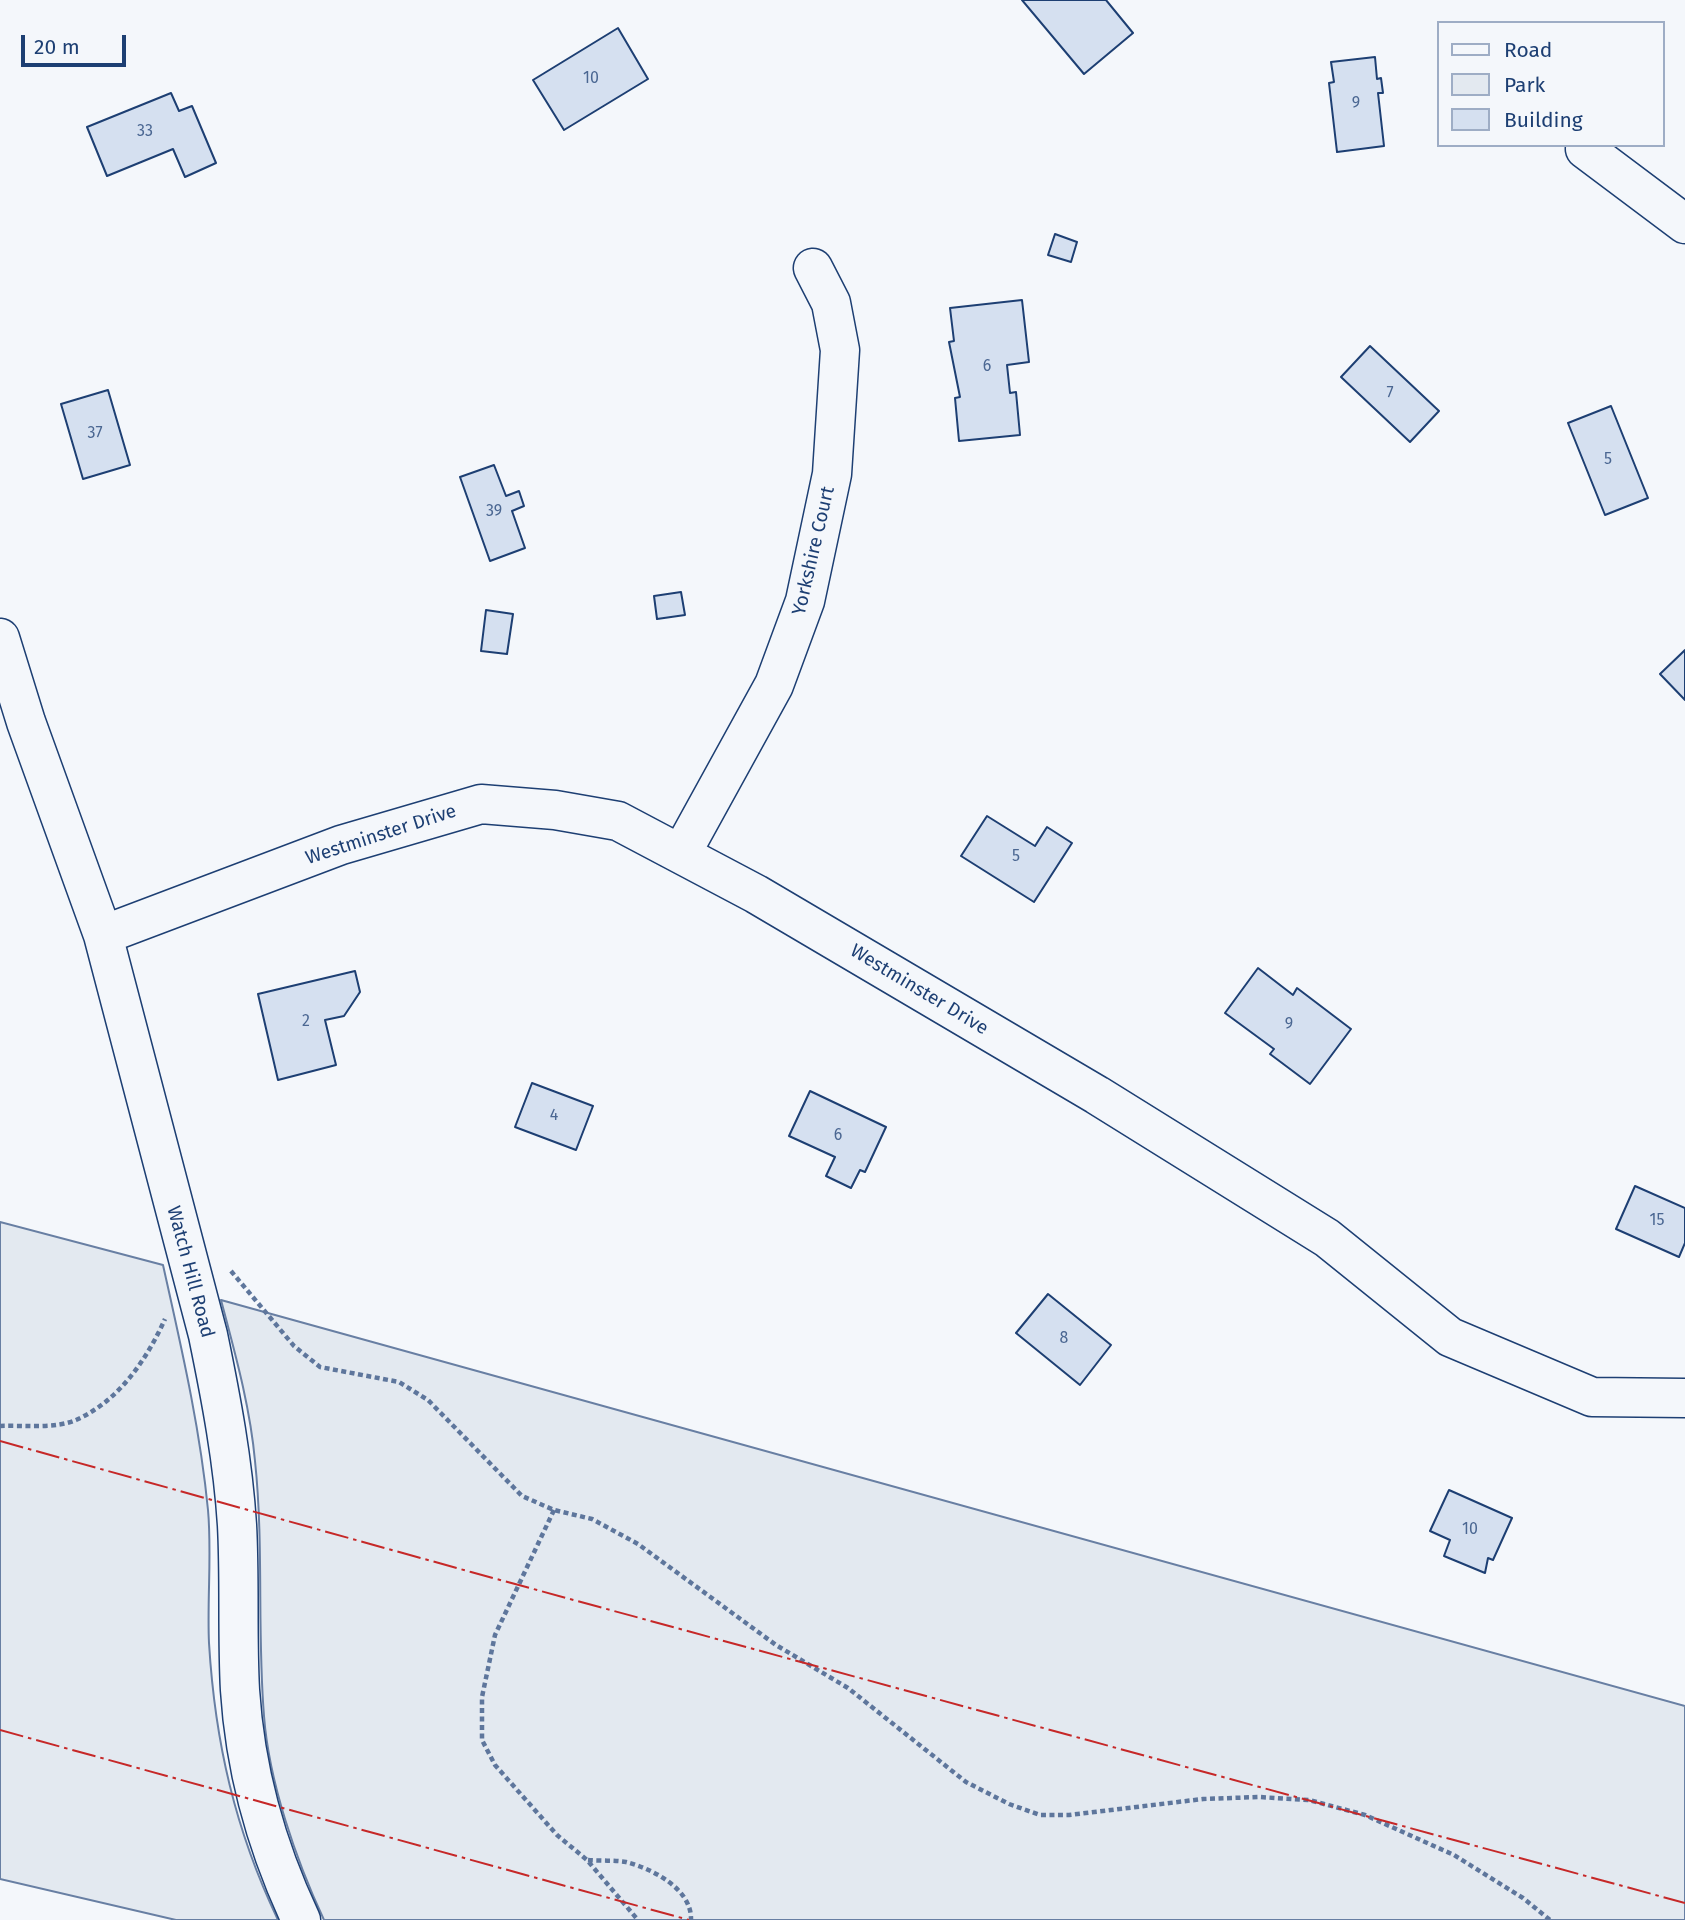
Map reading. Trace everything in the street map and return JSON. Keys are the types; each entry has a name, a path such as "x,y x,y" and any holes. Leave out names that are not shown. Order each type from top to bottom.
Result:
{"street":[{"path":"1585,149 1685,224"},
{"name":"Yorkshire Court","path":"681,854 774,685 805,601 832,474 840,350 831,303 813,268"},
{"name":"Watch Hill Road","path":"0,638 26,722 103,935 220,1392 237,1526 240,1690 248,1759 267,1831 301,1920"},
{"name":"Westminster Drive","path":"103,935 341,845 481,804 555,810 618,821 756,894 1050,1068 1327,1238 1450,1337 1592,1397 1685,1398"}],"path":[{"path":"0,1426 75,1420 102,1403 130,1378 153,1347 189,1267 230,1269 294,1346 320,1367 399,1382 428,1400 522,1496 554,1510 592,1519 638,1544 776,1645 849,1688 966,1782 1009,1804 1040,1815 1069,1815 1203,1799 1259,1797 1309,1800 1365,1815 1454,1855 1523,1898 1550,1920"},
{"path":"554,1510 495,1635 482,1697 482,1740 504,1775 557,1835 587,1860 638,1920"},
{"path":"587,1860 626,1863 660,1876 683,1893 691,1911 691,1920"}],"green space":[{"path":"0,1222 163,1265 205,1479 209,1527 209,1643 222,1750 250,1853 278,1920 176,1920 0,1879"},
{"path":"221,1300 1685,1706 1685,1920 324,1920 285,1820 267,1741 262,1684 258,1493 253,1440 237,1360"}],"building":[{"path":"1022,0 1106,0 1133,33 1084,74"},
{"path":"618,28 648,79 564,130 533,80"},
{"path":"1375,57 1377,79 1381,78 1383,93 1378,93 1384,146 1337,152 1329,83 1334,82 1331,62"},
{"path":"171,93 179,111 192,106 216,163 185,177 173,149 107,176 87,127"},
{"path":"1055,234 1077,242 1071,262 1048,255"},
{"path":"1022,300 1029,362 1007,365 1010,393 1016,392 1020,435 959,441 955,398 960,397 949,342 954,341 950,308"},
{"path":"1370,346 1439,411 1410,442 1341,377"},
{"path":"108,390 130,465 83,479 61,404"},
{"path":"1611,406 1648,498 1605,515 1568,423"},
{"path":"494,465 506,496 519,491 524,506 512,511 525,548 490,561 460,477"},
{"path":"681,592 685,615 657,619 654,596"},
{"path":"486,610 513,614 507,654 481,651"},
{"path":"1685,650 1685,700 1660,674"},
{"path":"987,816 1035,846 1047,827 1072,843 1034,902 961,856"},
{"path":"1258,968 1293,995 1297,988 1351,1029 1310,1084 1270,1054 1274,1049 1225,1013"},
{"path":"355,971 360,992 344,1016 325,1020 336,1065 278,1080 258,994"},
{"path":"532,1083 593,1106 576,1150 515,1127"},
{"path":"810,1091 886,1127 865,1172 860,1170 851,1188 826,1176 835,1157 789,1136"},
{"path":"1635,1186 1685,1208 1685,1243 1679,1257 1616,1229"},
{"path":"1048,1294 1111,1345 1080,1385 1016,1333"},
{"path":"1449,1490 1512,1518 1493,1560 1488,1558 1485,1573 1444,1556 1450,1540 1430,1531"}],"power":[{"path":"0,1441 1685,1903"},
{"path":"0,1730 689,1920"}]}
